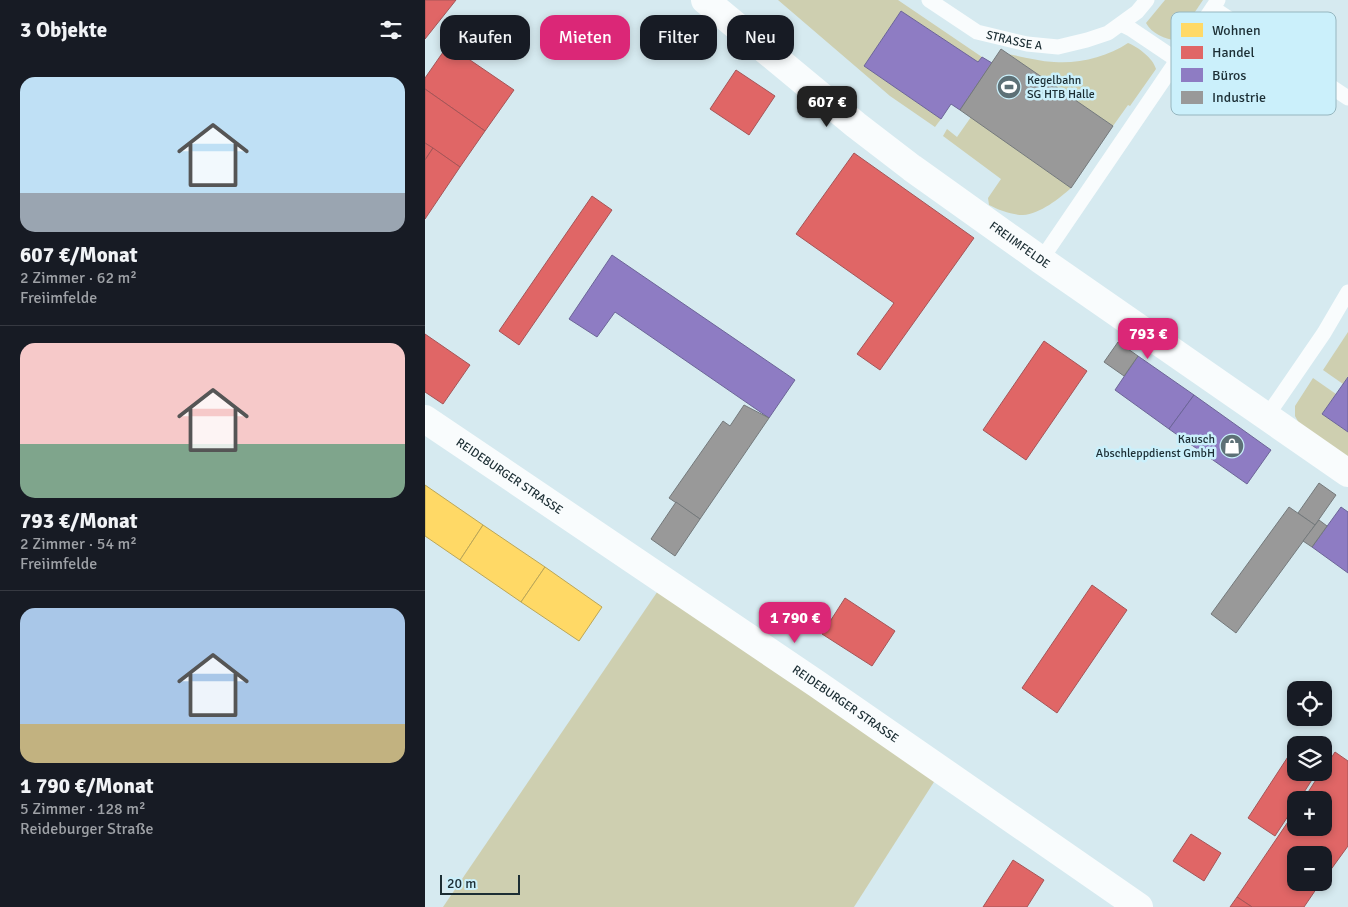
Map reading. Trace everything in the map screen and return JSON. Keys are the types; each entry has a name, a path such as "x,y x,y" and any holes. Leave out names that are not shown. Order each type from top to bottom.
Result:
{"street":[{"name":"FREIIMFELDE","path":"705,0 856,125 920,173 1041,260 1348,473"},
{"name":"REIDEBURGER STRASSE","path":"425,419 817,684 1139,907"}],"lane":[{"name":"STRASSE A","path":"929,0 977,32 1027,44 1058,47 1087,40 1115,28"},
{"path":"1115,28 1137,12 1147,0"},
{"path":"1216,4 1227,12"},
{"path":"1115,28 1131,29 1171,56"},
{"path":"1041,260 1171,69"},
{"path":"1336,89 1348,98"},
{"path":"1267,416 1342,312 1348,292"}],"green space":[{"path":"778,0 898,0 982,57 978,62 901,11 864,66 941,119 935,127 890,96"},
{"path":"1165,0 1203,0 1195,12 1171,12 1171,39 1151,30 1146,23"},
{"path":"1128,43 1145,53 1156,69 1130,106 1128,105 1113,126 1008,54 1031,59 1073,62 1102,56"},
{"path":"971,117 1071,188 1049,205 1029,214 1014,214 989,205 988,198 1001,179 943,136 947,129 957,137"},
{"path":"1348,332 1348,377 1343,384 1323,370"},
{"path":"1313,378 1336,394 1322,414 1348,432 1348,457 1300,425 1295,416 1295,406"},
{"path":"664,582 941,771 854,907 443,907"}],"building: Wohnen":[{"path":"425,485 483,525 460,560 425,536"},
{"path":"483,525 545,567 521,602 460,560"},
{"path":"545,567 602,607 579,641 521,602"}],"building: Handel":[{"path":"425,0 456,0 444,15 440,15 440,20 425,39"},
{"path":"440,56 440,60 470,60 514,90 485,131 425,89 425,78"},
{"path":"736,70 775,96 749,135 710,109"},
{"path":"425,89 485,131 460,167 425,143"},
{"path":"425,143 433,148 425,160"},
{"path":"433,148 460,167 425,219 425,160"},
{"path":"854,153 974,238 880,370 857,354 894,303 796,234"},
{"path":"592,196 612,210 519,345 499,331"},
{"path":"425,334 470,365 443,404 425,392"},
{"path":"1044,341 1087,371 1026,460 983,430"},
{"path":"1092,585 1127,610 1057,713 1022,688"},
{"path":"845,598 895,631 872,666 822,634"},
{"path":"1335,752 1348,761 1348,846 1332,868 1332,846 1287,846 1287,891 1315,891 1304,907 1252,907 1237,897 1287,823 1287,836 1332,836 1332,791 1309,791 1315,781 1332,781 1332,757"},
{"path":"1287,758 1287,781 1311,781 1305,791 1287,791 1287,818 1275,836 1248,818"},
{"path":"1191,834 1221,853 1204,881 1173,861"},
{"path":"1013,860 1044,880 1027,907 983,907"},
{"path":"1237,897 1252,907 1230,907"}],"building: Büros":[{"path":"901,11 978,62 982,57 992,63 960,110 951,104 941,119 864,66"},
{"path":"612,255 795,380 769,418 615,312 597,337 569,319"},
{"path":"1138,356 1194,395 1169,429 1115,390"},
{"path":"1348,377 1348,432 1322,414"},
{"path":"1194,395 1271,450 1247,484 1169,429"},
{"path":"1341,507 1348,512 1348,573 1312,547"}],"building: Industrie":[{"path":"1001,49 1113,126 1071,188 960,110"},
{"path":"1118,342 1138,356 1124,376 1104,362"},
{"path":"744,405 769,418 700,519 669,498 723,421 730,426"},
{"path":"1319,483 1336,495 1315,525 1298,513"},
{"path":"676,502 700,519 675,556 651,539"},
{"path":"1289,507 1315,525 1236,633 1211,614"},
{"path":"1319,520 1327,526 1312,547 1303,541"}],"place":[{"name":"Kegelbahn SG HTB Halle","path":"1009,87"},
{"name":"Kausch Abschleppdienst GmbH","path":"1232,446"}]}
